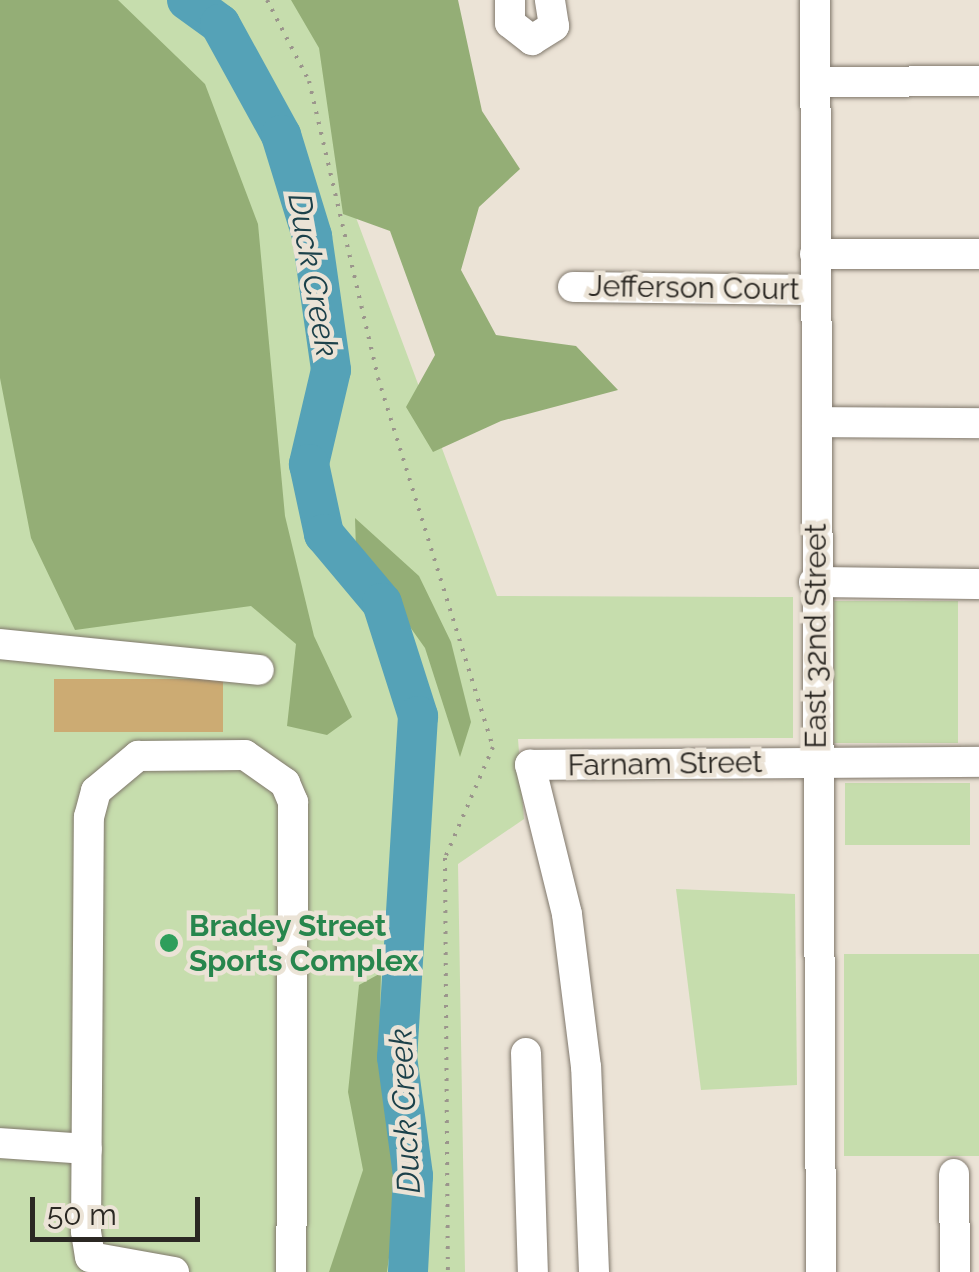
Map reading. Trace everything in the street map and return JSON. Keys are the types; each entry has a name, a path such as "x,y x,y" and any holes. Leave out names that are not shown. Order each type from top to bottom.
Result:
{"street":[{"path":"510,0 510,23 532,40 554,26 550,0"},
{"name":"East 32nd Street","path":"815,0 814,582 821,1272"},
{"path":"815,82 979,81"},
{"path":"815,254 979,254"},
{"name":"Jefferson Court","path":"572,287 816,290"},
{"path":"817,422 979,423"},
{"path":"814,582 979,584"},
{"path":"0,644 259,670"},
{"path":"174,1272 97,1265 86,1232 88,817 96,790 138,756 245,755 285,783 298,827 291,1272"},
{"name":"Farnam Street","path":"594,1272 586,1067 566,914 530,766 979,762"},
{"path":"526,1053 533,1272"},
{"path":"0,1143 87,1148"},
{"path":"954,1174 955,1272"}],"path":[{"path":"267,0 309,82 378,378 493,748 470,784 442,891 448,1272"}],"green space":[{"path":"0,0 329,0 342,180 497,596 793,597 793,738 518,739 524,819 458,864 465,1272 0,1272"},
{"path":"0,0 118,0 205,84 258,224 285,516 314,636 352,717 327,735 287,726 296,644 251,606 75,630 31,538 0,378"},
{"path":"291,0 458,0 482,111 520,169 479,207 461,270 496,335 576,346 618,390 501,421 433,452 406,407 435,355 390,231 343,214 319,48"},
{"path":"355,518 419,576 451,642 471,722 460,757 425,648 356,551"},
{"path":"834,601 958,601 958,743 834,743"},
{"path":"845,783 970,783 970,845 845,845"},
{"path":"676,889 795,894 797,1085 701,1090"},
{"path":"844,954 979,954 979,1156 844,1156"},
{"path":"381,973 379,1057 398,1193 387,1272 329,1272 363,1170 348,1092 359,985"}],"building":[{"path":"54,679 223,679 223,732 54,732"}],"waterway":[{"name":"Duck Creek","path":"187,0 220,24 281,135 312,236 331,370 309,464 324,534 382,603 418,716 397,1057 413,1176 408,1272"}],"place":[{"name":"Bradey Street Sports Complex","path":"169,943"}]}
